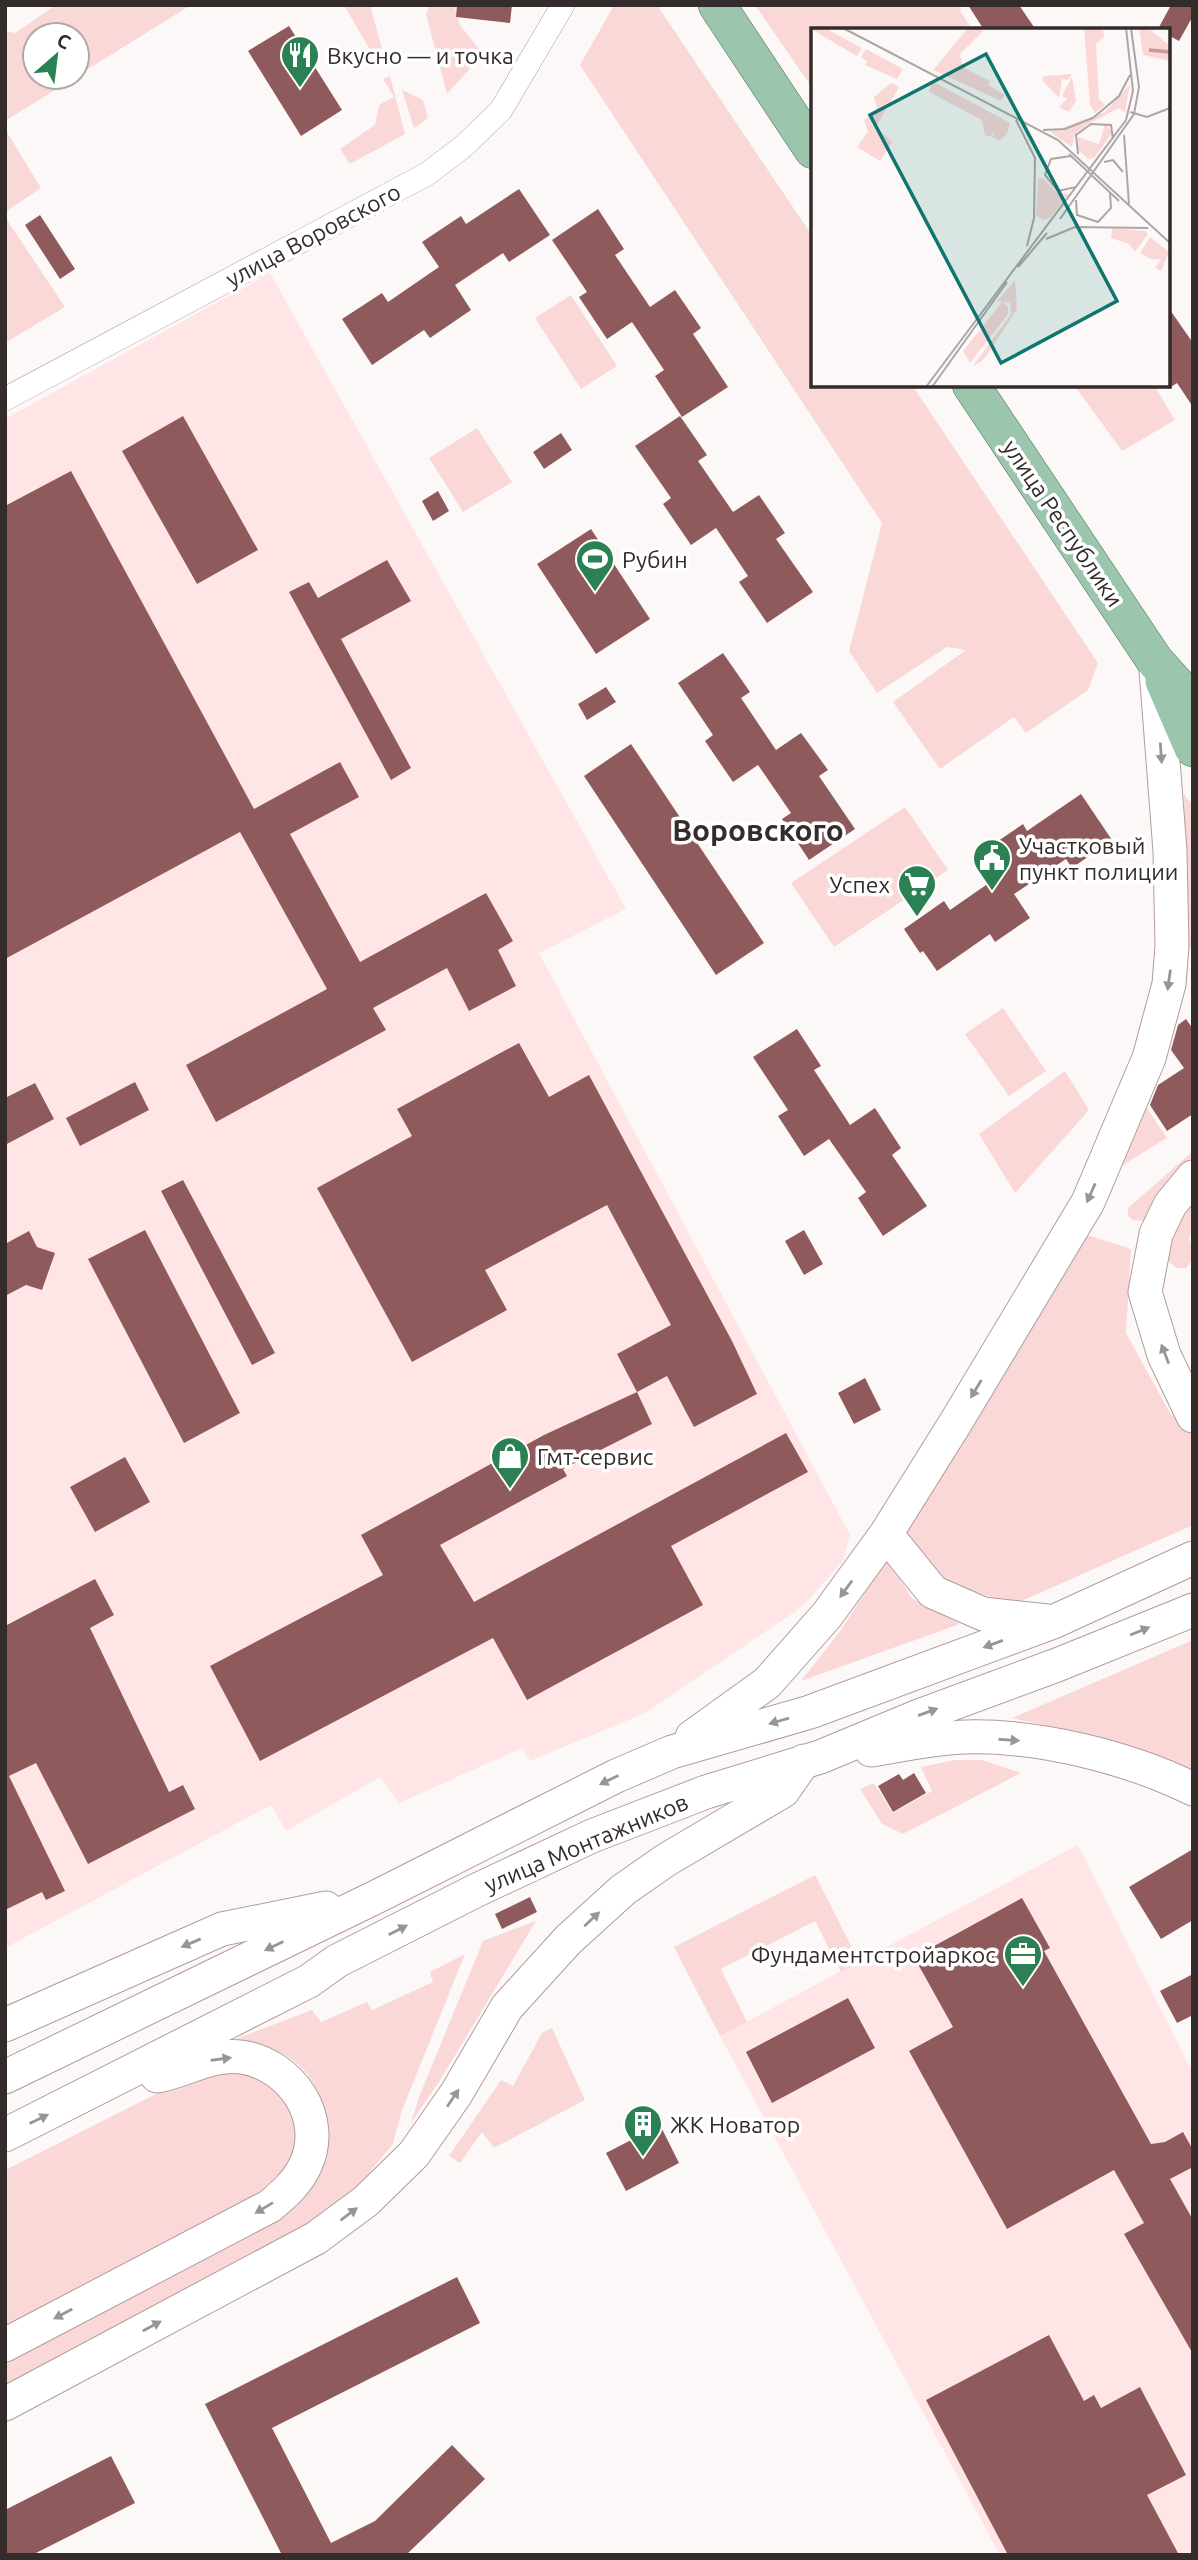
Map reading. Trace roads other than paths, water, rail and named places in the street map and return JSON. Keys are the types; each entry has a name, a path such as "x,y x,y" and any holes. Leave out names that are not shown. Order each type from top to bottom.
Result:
{"main road":[{"path":"717,5 811,147"},
{"name":"улица Республики","path":"972,387 1155,660 1193,703"},
{"path":"672,1752 767,1683 827,1615 886,1534 1088,1202 1149,1058 1169,984 1172,946 1170,851 1155,660"},
{"name":"улица Республики","path":"1155,660 1193,748"},
{"path":"1193,1177 1170,1205 1156,1234 1145,1292 1164,1356 1193,1416"},
{"path":"886,1534 933,1592 983,1614 1053,1622"},
{"name":"улица Монтажников","path":"5,2077 376,1897 616,1776 672,1752 810,1712 1053,1622 1193,1558"},
{"name":"улица Монтажников","path":"5,2135 309,1981 337,1961 592,1836 693,1797 812,1759 1193,1610"},
{"path":"5,2404 316,2238 366,2201 414,2154 456,2094 508,2007 568,1940 623,1890 666,1860 783,1791 812,1759 967,1737 1044,1742 1110,1757 1193,1789"},
{"path":"5,2025 222,1930 376,1897"},
{"path":"5,2344 270,2206 293,2186 306,2165 311,2146 312,2119 303,2098 285,2076 260,2062 240,2057 217,2058 164,2075 107,2085"}],"street":[{"name":"улица Воровского","path":"5,399 427,174 464,146 501,110 563,5"}],"place":[{"name":"Вкусно — и точка","path":"300,89"},
{"name":"Рубин","path":"595,593"},
{"name":"Участковый пункт полиции","path":"992,892"},
{"name":"Успех","path":"917,918"},
{"name":"Гмт-сервис","path":"510,1490"},
{"name":"Фундаментстройаркос","path":"1023,1988"},
{"name":"ЖК Новатор","path":"643,2158"}],"district":[{"name":"Воровского","path":"758,830"}]}
